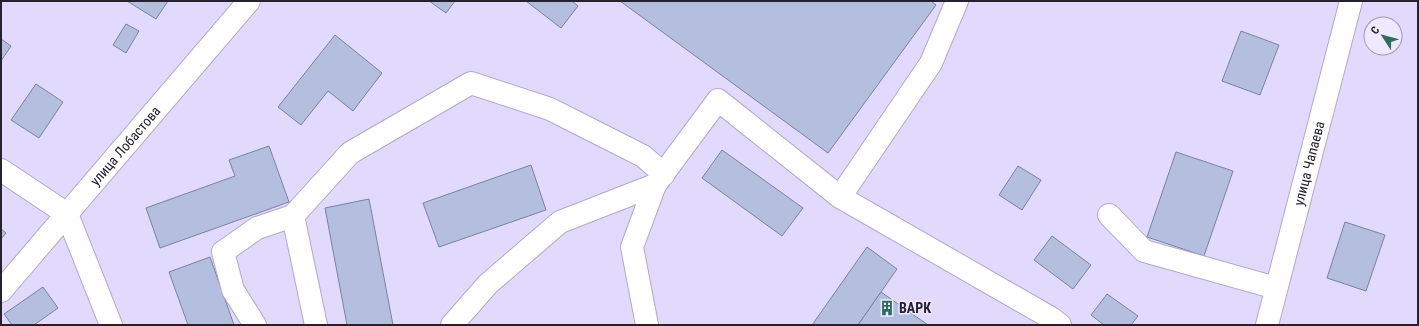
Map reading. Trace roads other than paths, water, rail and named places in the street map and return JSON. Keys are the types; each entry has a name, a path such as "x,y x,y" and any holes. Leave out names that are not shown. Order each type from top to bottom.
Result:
{"street":[{"name":"улица Лобастова","path":"1,291 249,1"},
{"path":"840,197 931,63 957,1"},
{"name":"улица Чапаева","path":"1267,325 1351,1"},
{"path":"255,325 233,290 223,252 257,228 294,216 350,154 471,83 550,109 643,156 659,180"},
{"path":"647,325 632,247 659,180 718,100 840,197 1051,318 1060,325"},
{"path":"1,170 67,214 111,325"},
{"path":"452,325 488,284 560,222 659,180"},
{"path":"1109,215 1144,251 1276,288"},
{"path":"294,216 316,325"}],"place":[{"name":"ВАРК","path":"887,308"}]}
